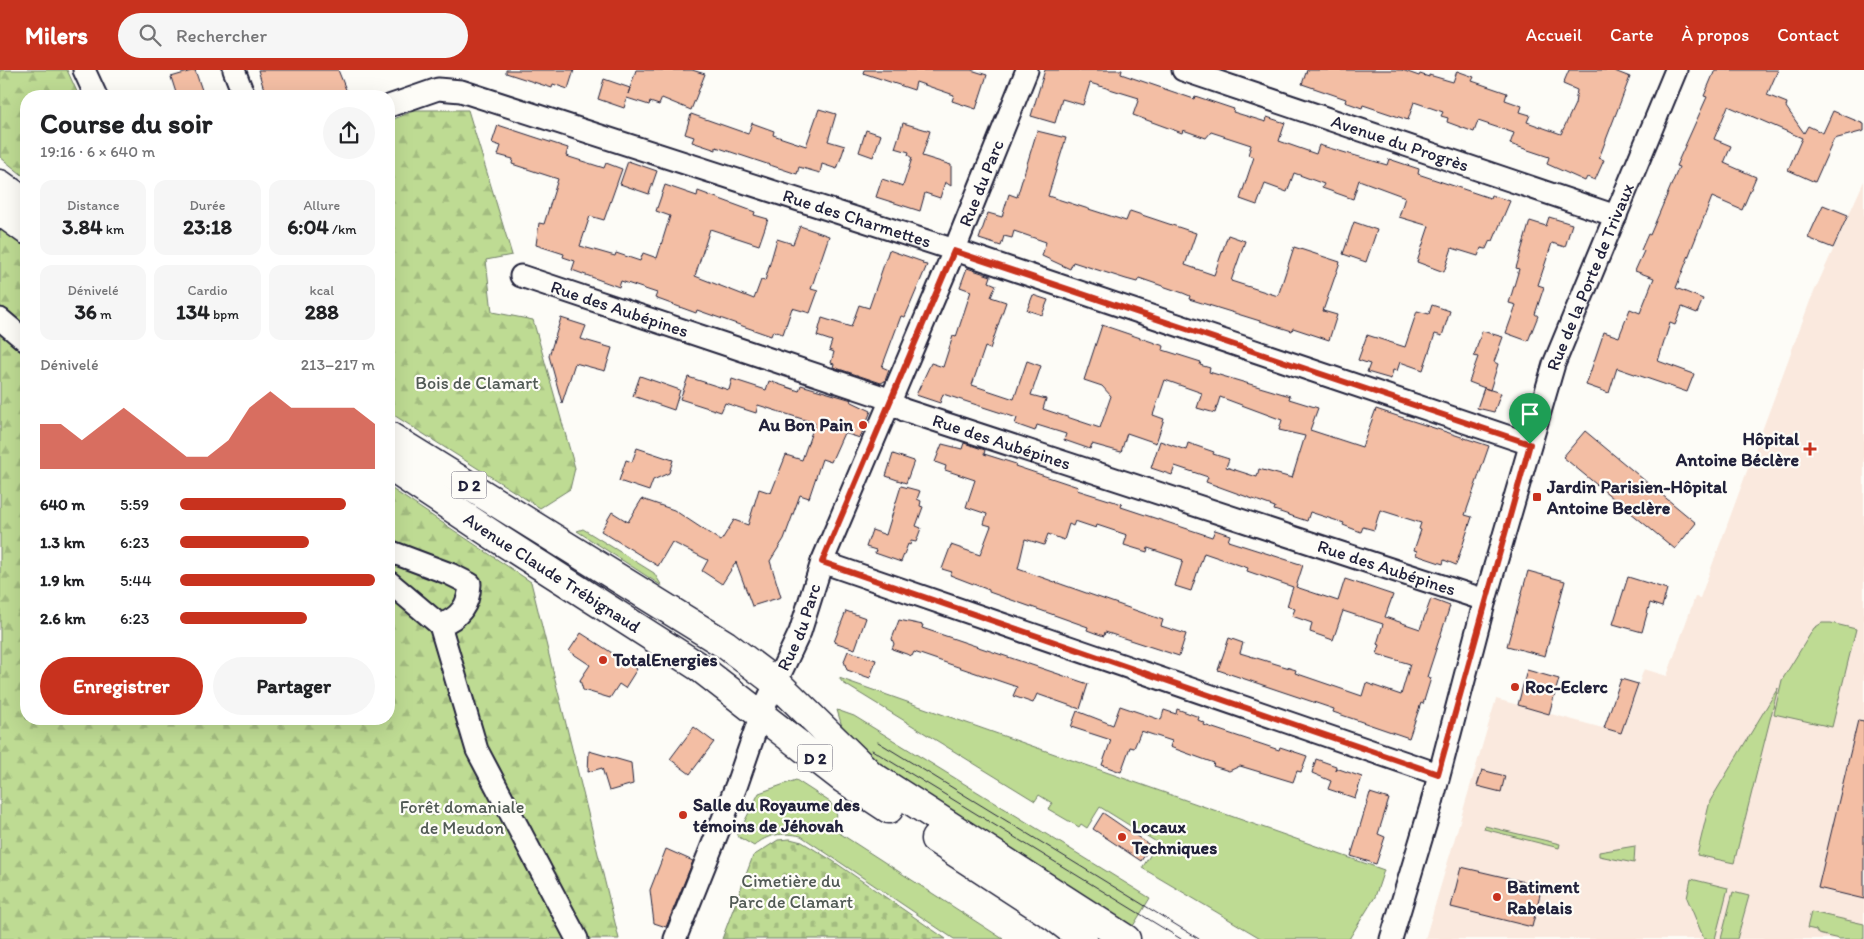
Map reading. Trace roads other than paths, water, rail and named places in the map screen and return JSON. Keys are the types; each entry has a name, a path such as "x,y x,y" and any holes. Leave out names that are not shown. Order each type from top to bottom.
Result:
{"main road":[{"path":"0,184 20,199"},
{"path":"0,211 20,226"},
{"name":"Avenue Claude Trébignaud","path":"395,440 549,533 726,645 776,683"},
{"name":"Avenue Claude Trébignaud","path":"395,470 699,667 842,778 1054,916 1083,939"},
{"name":"D 2","path":"776,683 871,775 1126,939"}],"street":[{"path":"84,70 93,90"},
{"path":"234,70 242,90"},
{"name":"Rue du Parc","path":"761,714 800,632 822,562 954,251 1027,70"},
{"name":"Avenue du Progrès","path":"1183,70 1616,216"},
{"name":"Rue de la Porte de Trivaux","path":"1395,933 1431,806 1485,600 1554,364 1676,70"},
{"name":"Rue des Charmettes","path":"395,104 438,89 461,90 954,251 1530,444"},
{"name":"Rue des Aubépines","path":"521,276 890,402 904,410 1485,600"},
{"path":"0,320 20,336"},
{"path":"395,553 450,574 470,584 469,597 462,611 452,621 440,625"},
{"path":"822,562 1438,774"},
{"path":"395,587 440,625 477,750 577,939"},
{"path":"675,939 737,784 761,714"}],"tram line":[{"path":"878,742 1199,939"},
{"path":"872,750 1181,939"}],"place":[{"name":"Au Bon Pain","path":"863,425"},
{"name":"Hôpital Antoine Béclère","path":"1810,449"},
{"name":"Jardin Parisien-Hôpital Antoine Beclère","path":"1537,497"},
{"name":"TotalEnergies","path":"603,660"},
{"name":"Roc-Eclerc","path":"1515,687"},
{"name":"Salle du Royaume des témoins de Jéhovah","path":"683,815"},
{"name":"Locaux Techniques","path":"1122,837"},
{"name":"Batiment Rabelais","path":"1497,897"}],"park label":[{"name":"Bois de Clamart","path":"477,383"},
{"name":"Forêt domaniale de Meudon","path":"462,818"},
{"name":"Cimetière du Parc de Clamart","path":"791,891"}]}
